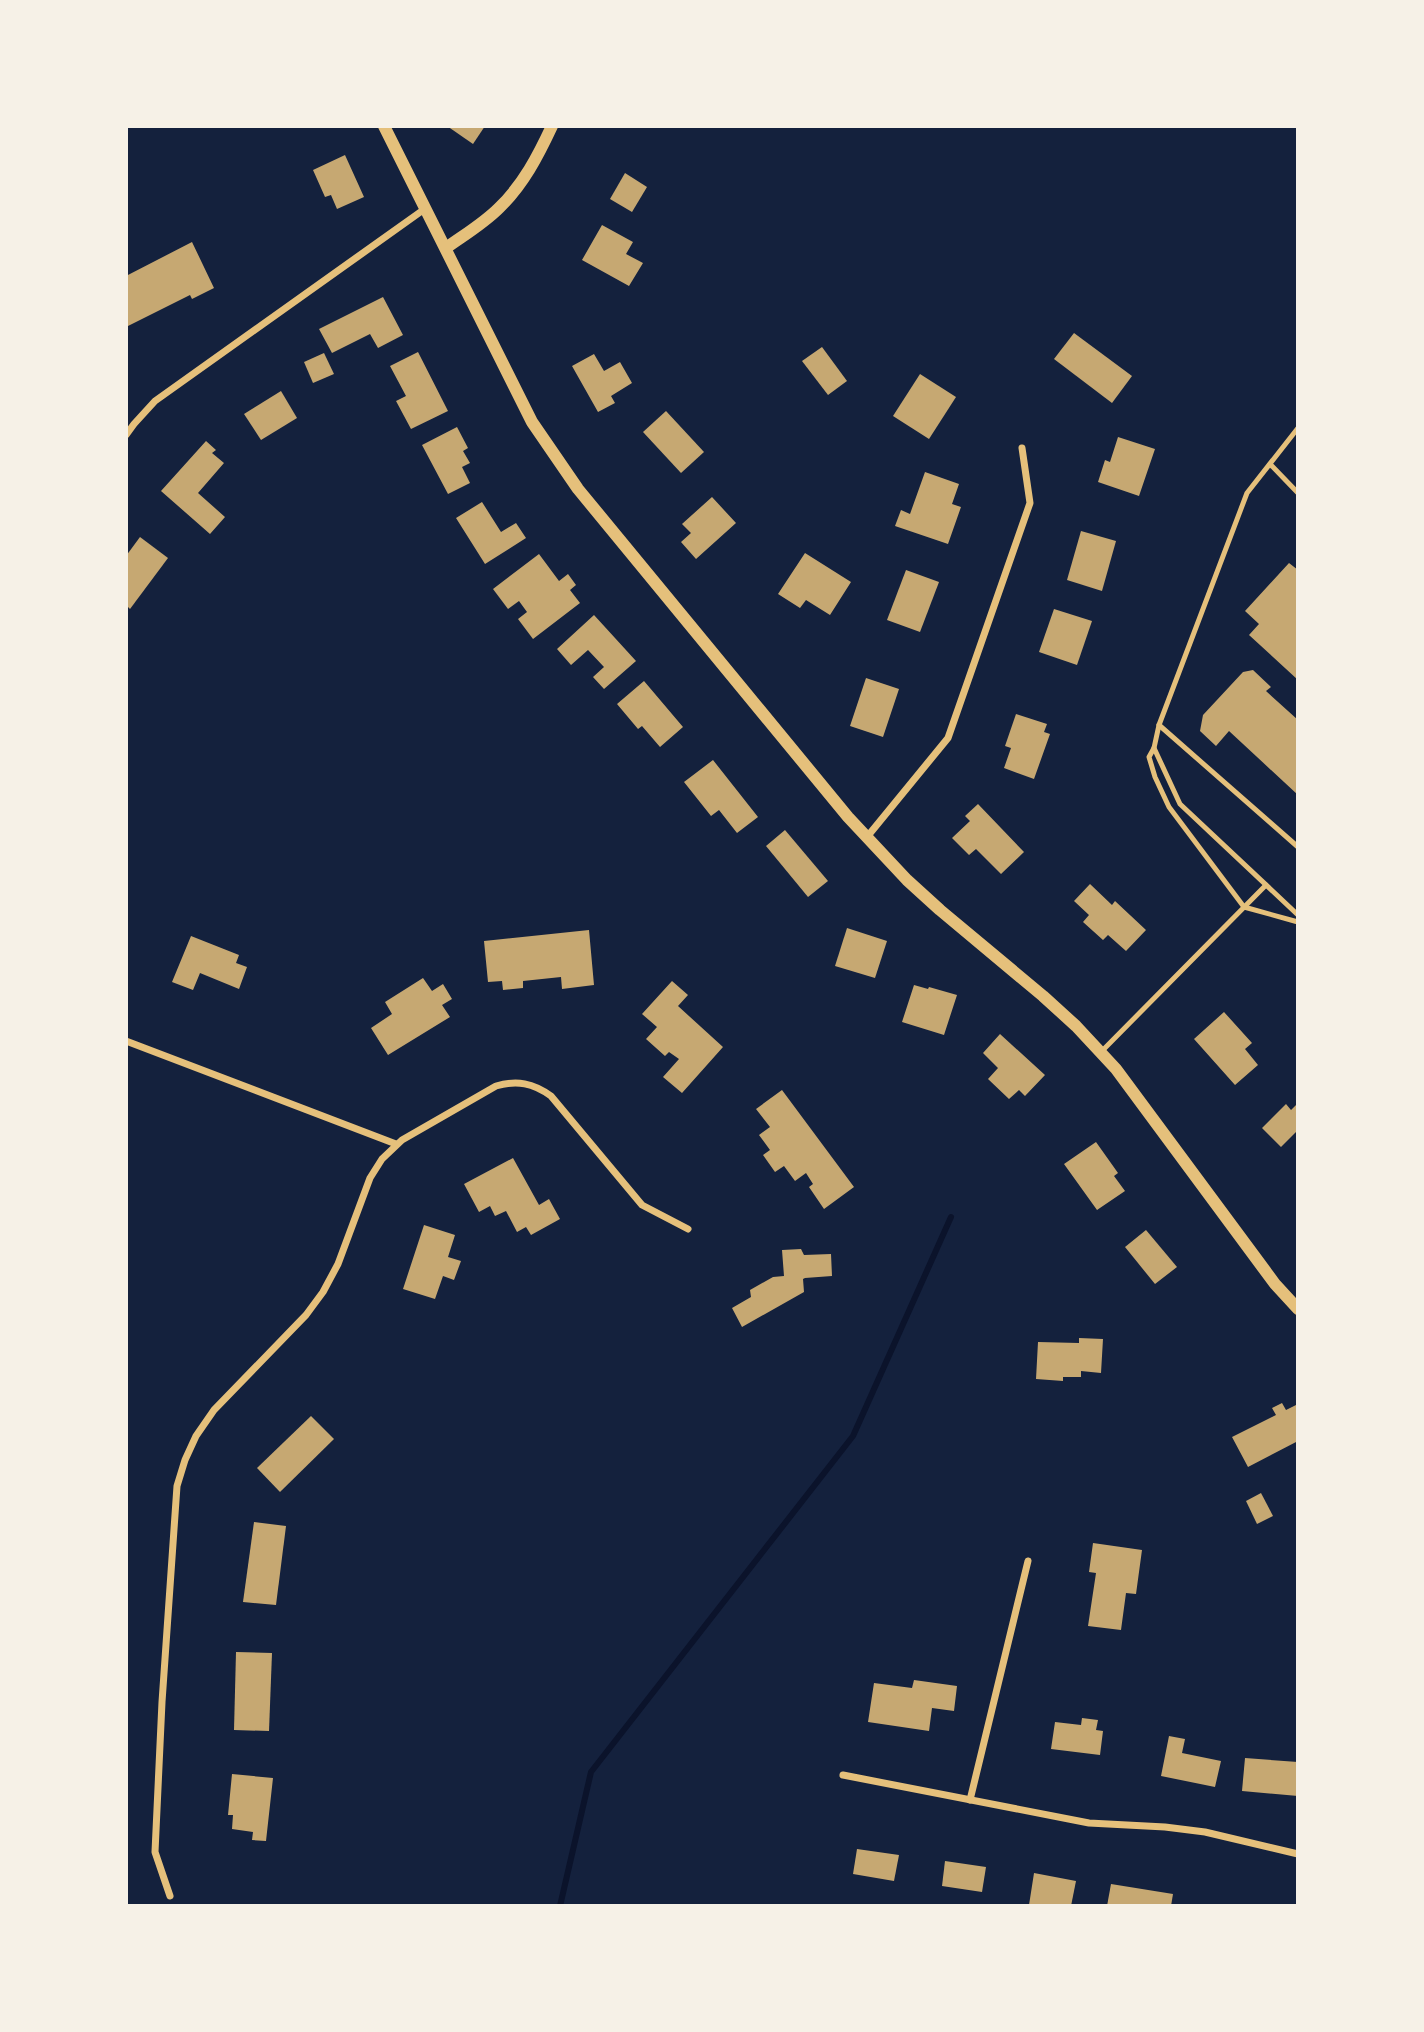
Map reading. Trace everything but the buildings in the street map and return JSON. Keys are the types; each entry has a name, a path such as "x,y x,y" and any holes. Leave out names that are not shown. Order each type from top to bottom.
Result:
{"street":[{"path":"384,126 532,422 555,458 839,807 923,894 1043,996 1076,1026 1116,1069 1275,1284 1298,1309"},
{"path":"446,248 485,221 514,192 526,176 552,126"},
{"path":"126,435 155,401 426,208"},
{"path":"867,837 947,738 1030,503 1022,448"},
{"path":"126,1041 396,1144"},
{"path":"170,1896 155,1852 177,1486 196,1436 214,1410 306,1315 323,1292 338,1264 370,1178 382,1159 396,1144 496,1086 509,1082 527,1083 551,1096 642,1205 688,1229"},
{"path":"970,1800 1028,1561"},
{"path":"843,1775 1089,1823 1205,1832 1298,1854"}],"lane":[{"path":"1298,428 1247,493 1159,724 1154,748 1149,757 1155,778 1169,807 1244,907 1298,922"},
{"path":"1270,464 1298,493"},
{"path":"1159,724 1298,847"},
{"path":"1154,748 1180,804 1298,915"},
{"path":"1101,1052 1266,885"}],"waterway":[{"path":"560,1906 591,1772 853,1436 951,1217"}]}
